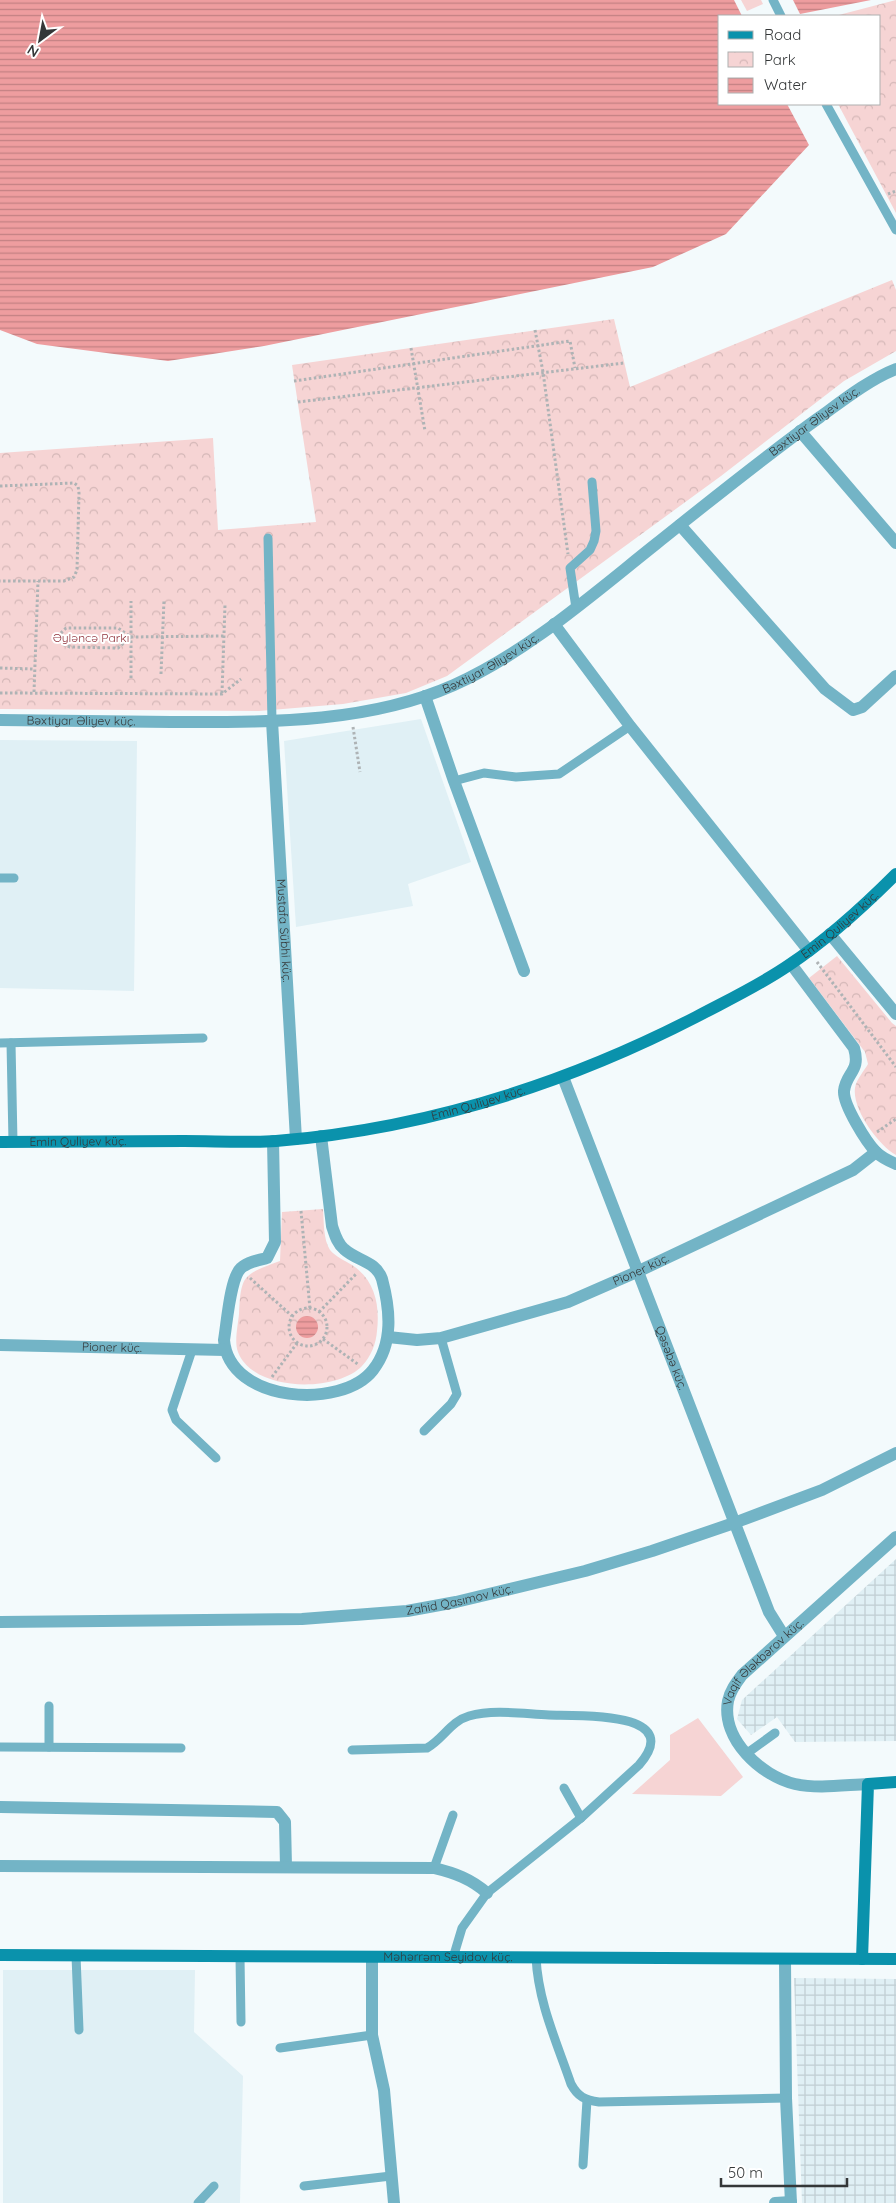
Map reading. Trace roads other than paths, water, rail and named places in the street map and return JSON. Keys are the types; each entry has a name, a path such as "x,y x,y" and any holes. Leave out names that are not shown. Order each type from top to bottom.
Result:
{"street":[{"name":"Bəxtiyar Əliyev küç.","path":"0,720 272,721 350,714 403,704 456,684 486,668 554,624 800,431 841,402 896,368"},
{"path":"800,431 896,543"},
{"path":"680,525 825,689 845,706 853,710 862,707 896,676"},
{"path":"554,624 630,726 809,951"},
{"path":"425,696 454,781 524,971"},
{"name":"Mustafa Sübhi küç.","path":"272,721 296,1139"},
{"name":"Emin Quliyev küç.","path":"6,1142 273,1141 321,1136 423,1117 492,1100 563,1077 656,1037 751,989 809,951 896,874"},
{"path":"830,934 896,1014"},
{"path":"791,964 854,1048 858,1060 855,1069 846,1082 844,1093 850,1111 876,1152 896,1164"},
{"name":"Qəsəbə küç.","path":"563,1077 639,1271 768,1612 784,1636"},
{"path":"273,1141 275,1242 267,1258 249,1262 240,1269 234,1278 224,1340 225,1350 230,1362 237,1370 248,1380 265,1389 293,1394 320,1393 346,1388 361,1382 377,1365 388,1337 389,1316 381,1277 375,1266 355,1258 337,1240 332,1226 321,1136"},
{"name":"Pioner küç.","path":"388,1337 417,1340 441,1338 568,1302 639,1271 852,1170 876,1152"},
{"name":"Pioner küç.","path":"0,1345 225,1350"},
{"name":"Zahid Qasımov küç.","path":"0,1622 302,1619 407,1611 530,1585 652,1551 822,1490 896,1453"},
{"name":"Vaqif Ələkbərov küç.","path":"868,1784 814,1786 794,1783 765,1769 746,1754 736,1740 728,1723 726,1711 732,1688 742,1675 896,1537"},
{"path":"862,1959 868,1784 896,1782"},
{"path":"0,1807 277,1812 285,1822 286,1867"},
{"path":"0,1866 434,1868 454,1873 469,1880 487,1893"},
{"name":"Məhərrəm Seyidov küç.","path":"0,1955 896,1959"},
{"path":"372,1958 372,2035 384,2090 394,2203"},
{"path":"775,2203 791,2203 786,2098 785,1959"}],"lane":[{"path":"773,0 780,15"},
{"path":"827,105 896,230"},
{"path":"576,608 570,568 590,550 594,542 596,531 592,482"},
{"path":"268,538 272,721"},
{"path":"454,781 484,773 516,777 559,774 630,726"},
{"path":"0,878 14,878"},
{"path":"0,1043 203,1038"},
{"path":"6,1142 11,1043"},
{"path":"424,1431 451,1404 457,1394 441,1338"},
{"path":"192,1350 172,1410 176,1420 216,1458"},
{"path":"49,1747 50,1706"},
{"path":"352,1750 427,1748 434,1744 460,1719 482,1713 614,1717 638,1724 646,1730 650,1738 646,1756 581,1818 487,1893 462,1928 453,1958"},
{"path":"746,1754 775,1733"},
{"path":"0,1747 181,1748"},
{"path":"564,1788 581,1818"},
{"path":"434,1868 453,1815"},
{"path":"76,1956 79,2030"},
{"path":"240,1957 241,2022"},
{"path":"536,1957 541,1998 568,2076 577,2094 587,2100 599,2102 786,2098"},
{"path":"280,2048 372,2035"},
{"path":"583,2166 587,2100"},
{"path":"304,2186 391,2176"},
{"path":"198,2203 214,2186"}],"water":[{"path":"0,0 734,0 742,15 718,15 718,105 788,105 809,145 726,234 653,267 264,346 168,361 37,344 0,330"},
{"path":"793,0 871,0 800,14"},
{"path":"307,1316 315,1319 318,1327 315,1335 307,1338 299,1335 296,1327 299,1319"}],"park label":[{"name":"Əyləncə Parkı","path":"91,638"}]}
